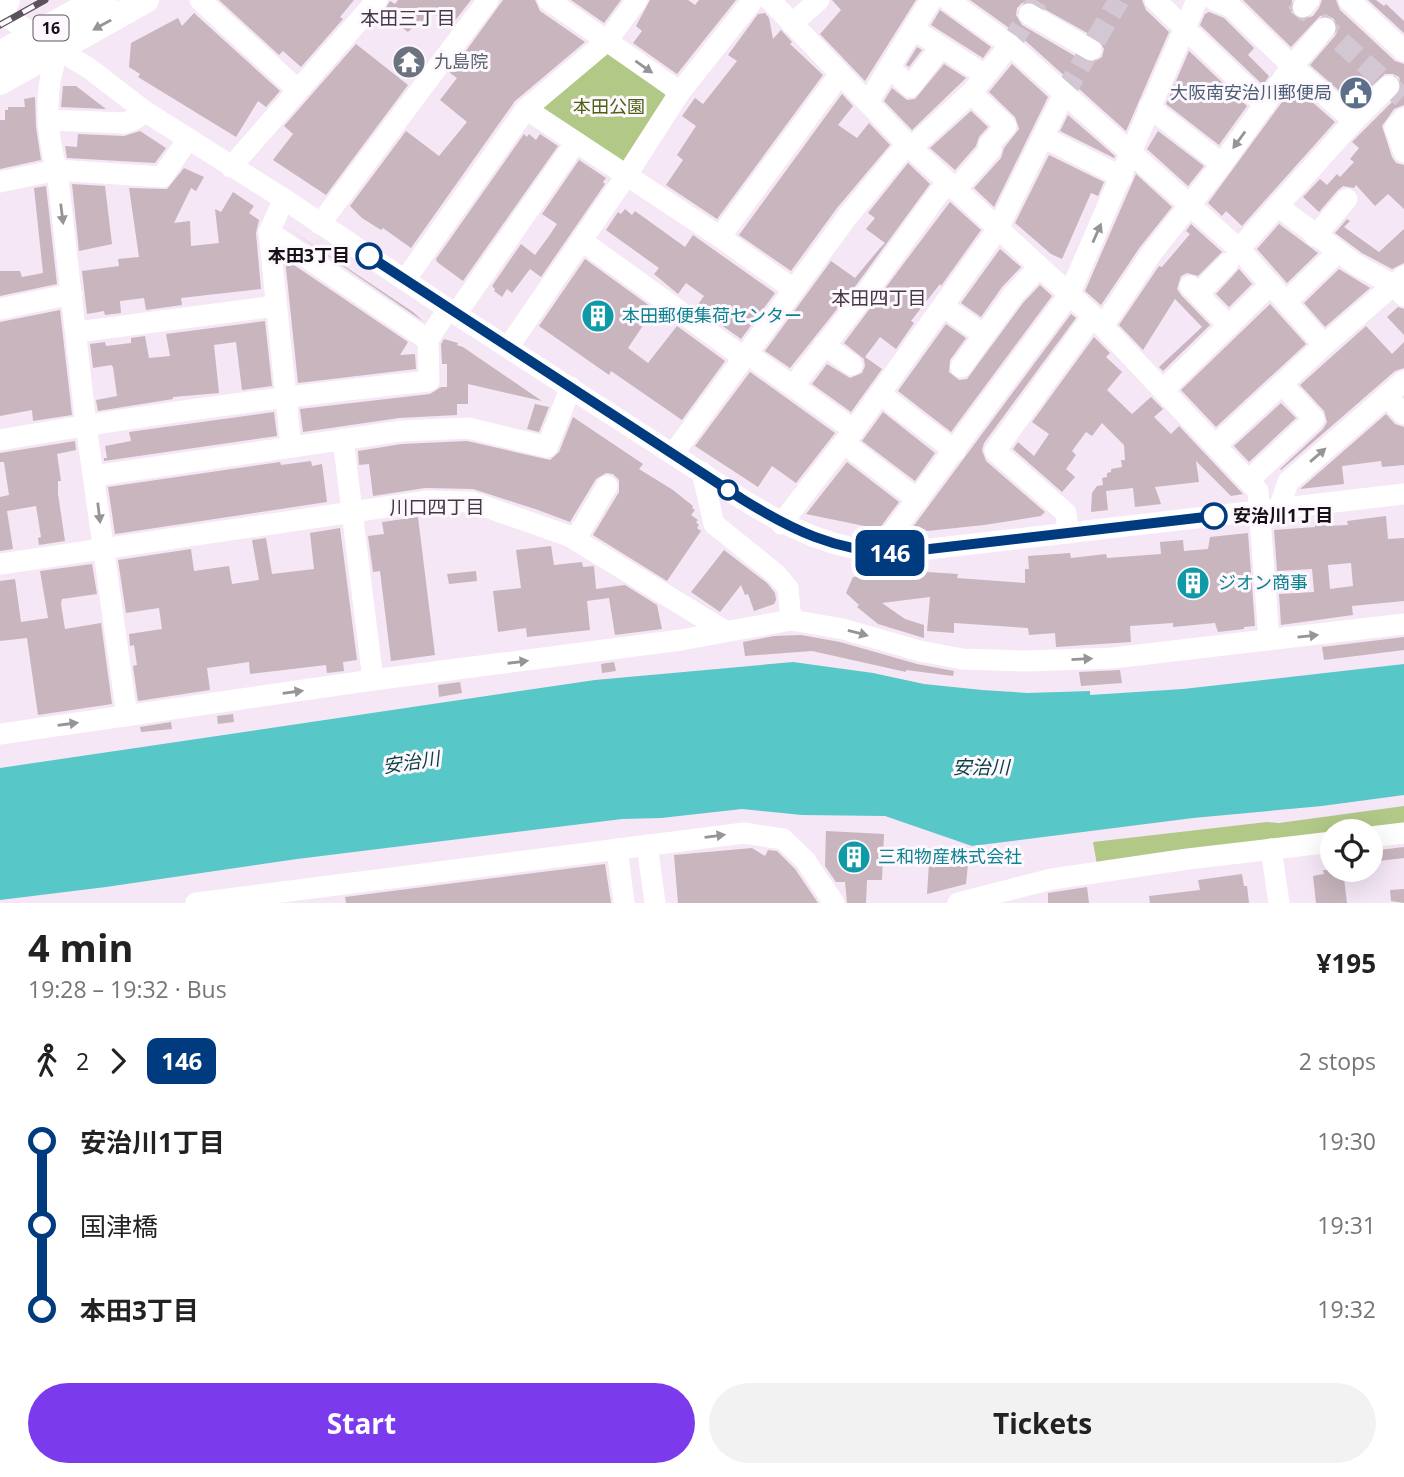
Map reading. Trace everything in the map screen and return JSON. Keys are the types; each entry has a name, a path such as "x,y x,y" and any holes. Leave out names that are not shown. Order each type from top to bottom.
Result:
{"highway":[{"path":"0,3 5,0"},
{"path":"0,40 73,0"},
{"name":"16","path":"0,56 102,0"}],"main road":[{"path":"0,82 146,0"}],"street":[{"path":"200,0 298,90"},
{"path":"231,167 377,0"},
{"path":"320,224 488,0"},
{"path":"548,0 577,8 607,41 680,92"},
{"path":"405,280 526,109 607,41 637,0"},
{"path":"509,346 626,176 680,92 753,0"},
{"path":"770,0 909,146 1098,321 1249,480 1270,509"},
{"path":"792,24 819,0"},
{"path":"868,102 931,0"},
{"path":"948,0 1010,44 1191,205 1233,256 1271,285 1324,345"},
{"path":"1155,0 1265,105"},
{"path":"878,552 1069,295 1197,0"},
{"path":"1214,0 1231,7 1354,121"},
{"path":"1349,0 1404,51"},
{"path":"1027,8 1091,50"},
{"path":"0,13 90,69 146,112 284,199 781,524 818,539 878,552 908,552 1404,494"},
{"path":"1068,533 1066,513 995,452 1191,205 1292,66 1325,28"},
{"path":"913,29 985,75"},
{"path":"673,454 848,216 909,146 971,93 1010,44"},
{"path":"890,68 910,87 941,47"},
{"path":"59,51 50,79 50,146 57,170 86,425 127,716"},
{"path":"720,237 840,75"},
{"path":"1229,326 1194,290 1233,256 1279,208 1354,121 1389,86"},
{"path":"793,386 951,186 991,149 989,145 1006,126 971,93"},
{"path":"781,524 849,437 998,230 1064,93"},
{"path":"1149,107 1222,164"},
{"path":"526,109 720,237 793,289"},
{"path":"49,120 124,123 146,112"},
{"path":"1404,118 1395,128 1404,152"},
{"path":"1043,137 1122,177"},
{"path":"0,182 57,170 162,177 188,139"},
{"path":"0,440 285,396 429,381 428,340 576,142"},
{"path":"284,199 269,232 291,447"},
{"path":"1314,236 1347,199"},
{"path":"1216,445 1324,345 1400,286 1314,236 1279,208"},
{"path":"269,232 428,340"},
{"path":"582,241 793,386 918,499"},
{"path":"1286,302 1339,252"},
{"path":"961,367 1013,295 1038,268"},
{"path":"1163,390 1271,285"},
{"path":"0,309 72,294"},
{"path":"77,332 276,306"},
{"path":"943,306 984,335"},
{"path":"824,345 852,365"},
{"path":"1269,640 1270,509 1288,481 1404,381"},
{"path":"1249,480 1314,419 1282,384"},
{"path":"94,476 401,431 468,428 547,447 571,387"},
{"path":"880,394 955,451"},
{"path":"1386,396 1404,414"},
{"path":"343,439 373,680"},
{"path":"702,472 714,524 776,574 788,588 791,620"},
{"path":"575,540 607,486"},
{"path":"0,564 427,501 472,502 575,540 725,631"},
{"path":"0,734 373,680 681,640 791,620 843,629 920,651 962,659 1027,661 1113,658 1404,624"},
{"path":"196,903 744,833 783,839 805,860 834,903"},
{"path":"1383,836 1404,834"},
{"path":"958,903 1036,893 1188,859 1320,843"},
{"path":"648,845 655,903"},
{"path":"617,849 624,903"},
{"path":"1271,849 1279,903"}],"green space":[{"name":"本田公園","path":"602,53 611,54 665,94 666,101 628,164 543,115 542,106"},
{"path":"1404,806 1404,827 1383,829 1383,819 1320,819 1320,837 1097,865 1093,842 1267,822 1279,823"}],"water":[{"name":"安治川","path":"793,662 873,673 924,684 1028,693 1090,691 1090,695 1183,689 1404,664 1404,795 972,846 885,816 802,815 742,809 661,818 622,819 297,859 0,900 0,768 595,680"}],"building":[{"path":"219,0 354,0 340,17 343,19 301,67 283,51 279,55"},
{"path":"398,0 471,0 450,27 430,11 422,22 420,20 408,32 382,14 390,1 395,4"},
{"path":"503,0 535,0 540,11 585,42 515,101 411,248 383,228 381,230 362,218 350,206 406,131 439,156 467,122 440,100 457,78 450,73"},
{"path":"571,0 621,0 604,23"},
{"path":"650,0 688,0 695,5 699,0 736,0 677,74 633,43 642,31 636,26"},
{"path":"832,0 916,0 865,81 820,34 841,10"},
{"path":"970,0 1142,0 1146,10 1169,32 1126,131 1019,35","holes":["1030,1 1098,39 1104,49 1102,57 1092,63 1085,62 1022,25 1016,15 1017,8"]},
{"path":"1243,0 1292,0 1291,12 1301,20 1313,16 1322,0 1336,0 1340,10 1395,61 1404,64 1404,105 1394,109 1382,126 1392,157 1396,163 1404,165 1404,209 1388,194 1375,206 1356,185 1354,188 1343,186 1319,212 1303,197 1320,179 1327,185 1337,174 1340,177 1354,162 1350,159 1359,148 1352,142 1399,95 1402,89 1399,77 1385,74 1353,103 1310,65 1335,36 1338,30 1334,19 1327,15 1320,16 1291,47"},
{"path":"1368,0 1376,0 1384,6 1386,4 1404,21 1404,33"},
{"path":"940,10 991,47 983,58 931,25"},
{"path":"1209,12 1224,18 1254,48 1248,55 1269,76 1263,85 1200,25 1205,14"},
{"path":"194,13 280,91 266,107 258,101 236,137 138,77 140,74 129,67 131,43 178,18 182,26"},
{"path":"765,13 769,18 773,39 781,30 792,42 790,44 823,75 717,219 666,185 683,160 677,155 696,126 682,116 695,98 703,104 737,61 728,55 758,14"},
{"path":"356,44 408,85 326,195 273,160 293,134 284,126"},
{"path":"917,47 922,50 909,67 906,65"},
{"path":"1189,51 1247,106 1219,145 1166,104"},
{"path":"944,64 966,78 912,130 884,101 892,88 907,100 915,99"},
{"path":"1012,64 1048,97 994,207 974,188 1001,158 1004,148 1019,129 1015,117 989,92"},
{"path":"63,86 76,86 106,109 61,107"},
{"path":"842,94 853,106 838,125 857,138 869,123 890,145 837,208 791,271 739,235"},
{"path":"1288,94 1297,101 1303,94 1335,122 1242,226 1226,211 1222,216 1208,203"},
{"path":"35,97 41,160 0,169 0,120 5,120 5,110 8,110 8,107 25,107 24,99"},
{"path":"971,111 988,127 955,170 930,148"},
{"path":"1068,115 1115,156 1114,158 1060,131"},
{"path":"140,131 166,148 155,163 67,158 65,146 77,147 78,134 124,136"},
{"path":"1158,131 1204,166 1188,186 1147,149"},
{"path":"524,134 527,137 529,134 536,140 540,134 558,146 463,281 436,259"},
{"path":"1049,155 1104,182 1098,196 1091,193 1062,259 1051,254 1015,223"},
{"path":"579,160 606,178 603,182 605,184 541,277 530,269 512,293 507,289 502,297 492,286 521,244 535,255 549,236 557,224 542,214"},
{"path":"908,163 930,184 857,284 790,368 765,351 831,261 855,278 885,243 866,229 875,218 868,213"},
{"path":"184,168 204,177 196,191 191,188 174,223 190,221 191,246 219,243 215,209 221,212 233,192 254,206 249,213 259,220 256,233 261,289 181,298 182,305 146,310 144,298 120,301 121,313 105,315 104,311 87,314 82,271 119,266 118,259 139,257 129,188 167,189"},
{"path":"1136,174 1172,207 1140,247 1101,305 1085,291"},
{"path":"72,184 105,186 112,244 79,251"},
{"path":"46,186 57,284 0,296 0,271 20,271 22,277 43,273 34,188"},
{"path":"950,202 981,230 941,286 940,284 911,321 914,323 896,349 880,337 865,357 882,369 851,412 812,384 827,364 850,378 862,373 864,359 844,343"},
{"path":"625,209 632,215 635,211 685,247 693,235 775,293 741,339 696,307 704,296 686,283 678,294 654,274 659,268 606,230 618,212 621,214"},
{"path":"1347,219 1350,221 1344,227 1379,252 1404,229 1404,263 1392,269 1362,253 1335,233"},
{"path":"1191,224 1222,252 1198,276 1187,273 1181,276 1177,289 1210,325 1163,371 1159,367 1202,327 1175,299 1143,350 1119,325 1159,266 1162,267 1190,234 1186,231"},
{"path":"1279,224 1318,253 1287,283 1257,249"},
{"path":"286,227 413,312 424,322"},
{"path":"1000,249 1021,267 1002,287 981,317 961,303"},
{"path":"285,259 408,342 400,355 415,354 416,369 298,383"},
{"path":"585,259 654,309 628,348 648,363 677,326 725,361 682,420 611,371 609,375 539,326"},
{"path":"1239,269 1252,284 1229,307 1216,294"},
{"path":"1339,269 1370,288 1325,327 1304,303"},
{"path":"1040,285 1052,296 951,432 898,391 946,324 966,338 950,360 949,372 959,380 967,379 1023,303"},
{"path":"1270,304 1306,344 1216,427 1181,390"},
{"path":"1398,307 1404,309 1404,335 1387,317"},
{"path":"60,310 72,415 33,421 32,410 0,416 0,322"},
{"path":"1071,314 1076,318 984,443 982,450 986,461 1045,512 1041,516 984,525 927,531 924,529 920,533 910,531"},
{"path":"265,321 272,386 242,390 236,342 214,345 219,393 173,397 98,411 96,400 117,396 113,367 93,368 90,344 105,342 106,346 131,343 131,338 145,336 149,358 170,356 166,334"},
{"path":"1366,326 1392,354 1404,342 1404,368 1395,371 1281,470 1327,422 1324,411 1300,385"},
{"path":"1094,337 1110,353 1106,357 1122,372 1107,390 1132,414 1151,397 1163,409 1154,417 1171,434 1179,426 1243,494 1231,496 1196,461 1199,482 1155,487 1161,504 1135,507 1133,488 1106,491 1108,510 1091,512 1092,493 1097,486 1103,485 1102,478 1107,477 1111,469 1122,467 1121,460 1125,460 1124,445 1102,423 1092,436 1086,432 1072,451 1076,455 1066,469 1075,477 1062,492 1013,449 1018,442 1034,456 1049,434 1032,422"},
{"path":"444,339 458,343 457,345 542,401 468,384 468,404 457,404 457,415 399,418 303,432 300,409 430,394 441,387 447,387 447,364 442,364 441,344"},
{"path":"750,372 835,433 796,483 772,466 758,487 695,446"},
{"path":"1281,403 1296,418 1249,462 1234,446"},
{"path":"535,404 549,407 539,432 527,429"},
{"path":"274,412 277,436 104,461 104,458 107,458 105,446 131,441 129,432"},
{"path":"883,412 935,453 915,481 862,441"},
{"path":"1386,414 1395,424 1404,427 1404,465 1382,467 1381,461 1342,466 1344,484 1300,489"},
{"path":"573,417 643,464 639,469 693,506 695,510 691,515 698,520 697,528 701,531 667,581 593,535 619,492 619,480 613,474 606,473 596,479 570,522 473,489 425,488 373,496 369,464 359,465 358,451 402,444 467,441 550,460 559,452"},
{"path":"75,441 76,450 57,454 61,481 58,481 58,494 65,541 39,545 38,538 41,537 36,506 7,511 13,549 0,551 0,497 9,495 0,453"},
{"path":"311,461 312,466 322,464 327,502 115,534 108,487 280,462 281,465"},
{"path":"847,462 899,502 879,529 806,514"},
{"path":"1386,516 1388,539 1404,538 1404,601 1352,606 1353,615 1281,625 1279,594 1314,592 1312,569 1277,571 1274,530 1315,527 1315,523 1325,523 1326,526 1348,525 1347,521","holes":["1351,563 1353,586 1330,589 1328,565"]},
{"path":"418,517 435,655 391,661 380,571 373,572 368,536 384,534 382,522"},
{"path":"340,528 357,660 343,662 344,671 327,673 326,665 250,674 249,662 207,668 210,690 138,701 133,666 137,665 129,634 162,629 159,608 126,613 118,560 191,549 194,571 229,566 232,584 259,580 252,540 266,538 272,574 314,569 310,533"},
{"path":"1248,533 1255,626 1244,629 1218,632 1215,623 1173,627 1173,623 1130,626 1131,642 1056,647 1055,633 1029,635 1028,628 954,623 954,633 927,631 930,597 882,603 905,619 924,625 924,638 878,624 857,607 859,605 846,593 853,577 927,568 927,572 958,574 957,578 1025,583 1025,569 1029,569 1028,556 1070,553 1071,558 1106,554 1107,558 1161,554 1160,542 1183,540 1184,551 1208,549 1210,537"},
{"path":"551,546 554,565 582,562 583,567 594,566 596,589 625,585 657,605 662,629 615,635 609,598 587,601 590,630 527,637 526,628 498,632 493,591 521,588 516,550"},
{"path":"724,550 767,583 775,593 774,604 754,611 748,594 745,595 741,585 720,612 691,592"},
{"path":"92,564 97,594 62,599 61,604 65,629 101,623 112,704 38,715 27,638 0,641 0,581 15,579 21,622 48,618 40,571"},
{"path":"476,571 477,581 449,584 447,574"},
{"path":"801,635 840,642 917,664 954,671 953,676 906,672 812,651 745,656 743,642 774,636"},
{"path":"1404,637 1404,650 1324,660 1322,647"},
{"path":"614,662 616,671 602,673 601,664"},
{"path":"1120,670 1122,683 1081,686 1079,672"},
{"path":"460,682 462,693 439,697 438,685"},
{"path":"233,714 234,722 218,724 217,716"},
{"path":"171,722 172,729 141,732 140,727"},
{"name":"三和物産株式会社","path":"826,831 884,834 882,880 867,880 866,903 847,903 845,882 836,882 825,866"},
{"path":"1404,847 1404,858 1383,860 1383,849"},
{"path":"752,848 765,856 768,850 777,851 795,869 818,903 678,903 674,855"},
{"path":"952,851 969,854 966,884 927,894 929,863 950,864"},
{"path":"605,864 611,903 346,903 345,897"},
{"path":"1242,874 1249,903 1150,903 1149,896 1200,890 1198,880"},
{"path":"1320,875 1320,882 1344,882 1347,903 1316,903 1313,876"},
{"path":"1087,887 1089,903 1048,903 1048,893"},
{"path":"1404,889 1404,903 1391,901 1390,890"}],"tunnel":[{"path":"1010,45 1038,0"},
{"path":"1064,94 1119,0"},
{"path":"1295,0 1404,99"}],"railway":[{"path":"0,25 45,0"}],"bus line":[{"name":"146","path":"369,256 781,524 810,537 862,550 895,553 1214,516"}],"place":[{"name":"九島院","path":"409,62"},
{"name":"大阪南安治川郵便局","path":"1356,93"},
{"name":"本田3丁目","path":"369,256"},
{"name":"本田郵便集荷センター","path":"598,316"},
{"name":"安治川1丁目","path":"1214,516"},
{"name":"ジオン商事","path":"1193,583"},
{"name":"三和物産株式会社","path":"854,857"}],"district":[{"name":"本田三丁目","path":"408,18"},
{"name":"本田四丁目","path":"879,298"},
{"name":"川口四丁目","path":"437,507"}]}
